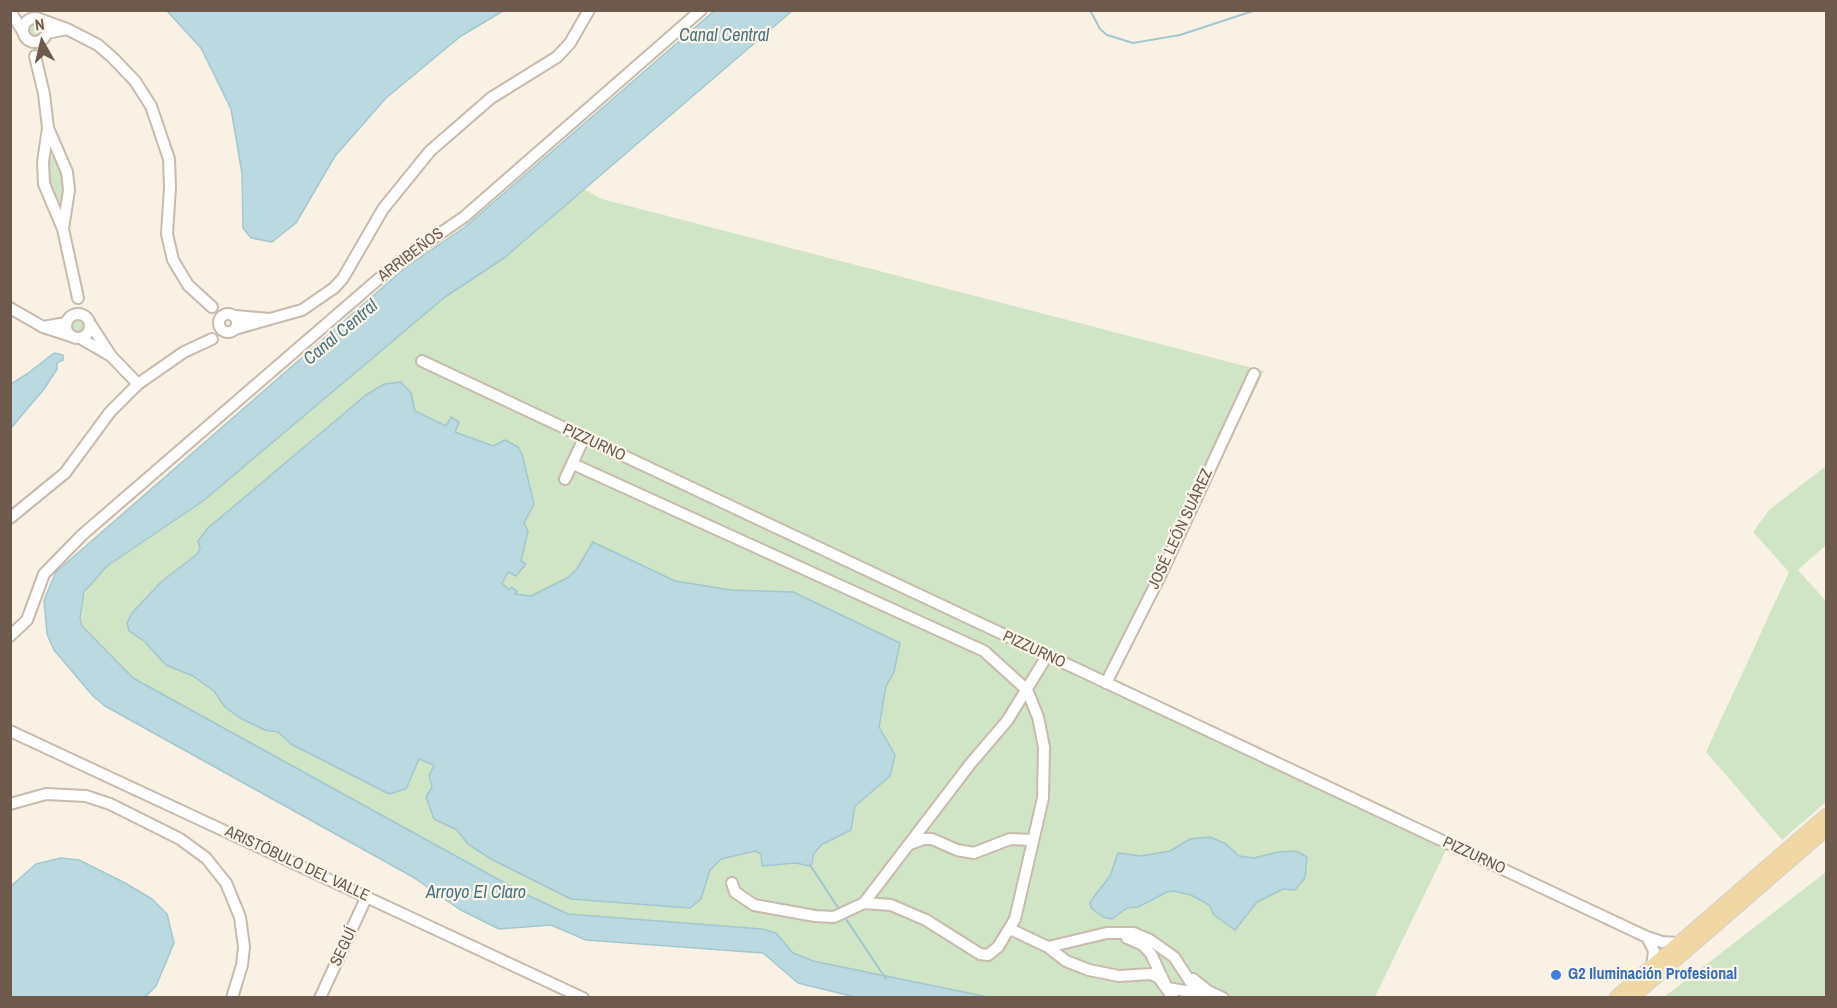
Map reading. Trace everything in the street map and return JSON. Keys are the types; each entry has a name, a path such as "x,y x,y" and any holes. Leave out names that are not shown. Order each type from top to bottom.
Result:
{"main road":[{"path":"1616,998 1827,816"},
{"path":"1631,998 1827,829"}],"street":[{"path":"19,10 67,29 98,45 135,81 151,106 169,159 170,193 167,234 173,260 188,285 225,318 237,321 232,331"},
{"path":"10,518 65,473 110,412 138,384 184,352 232,331 302,310 334,288 350,266 383,208 429,151 491,98 557,57 570,44 589,10"},
{"name":"ARRIBEÑOS","path":"10,636 27,620 44,574 82,535 397,263 464,217 701,10"},
{"path":"10,11 35,56 44,94 48,128 44,155 44,183 63,229 78,298 89,321 111,356 138,384"},
{"path":"38,19 47,33"},
{"path":"24,34 24,23 38,19"},
{"path":"35,56 39,42 47,33 67,29"},
{"path":"24,34 39,42"},
{"path":"48,128 67,172 68,198 63,229"},
{"path":"44,155 48,152 60,152"},
{"path":"50,202 62,203 68,198"},
{"path":"75,337 68,320 78,298"},
{"path":"10,308 43,327 75,337 111,356"},
{"path":"43,327 80,314 89,321"},
{"path":"225,318 270,319"},
{"path":"225,318 222,330 232,331"},
{"path":"212,339 225,318"},
{"path":"75,337 89,332 89,321"},
{"name":"PIZZURNO","path":"422,361 1647,937 1662,942 1678,943"},
{"name":"JOSÉ LEÓN SUÁREZ","path":"1106,683 1161,574 1254,374"},
{"path":"565,479 584,438"},
{"path":"573,464 984,651 1027,690 1038,717 1044,747 1043,798 1015,918 998,947 988,955 980,954 926,920 891,905 864,903"},
{"path":"732,883 735,892 754,905 814,916 842,913 864,903 971,763 1008,721 1047,656"},
{"name":"ARISTÓBULO DEL VALLE","path":"10,731 583,998"},
{"path":"10,796 62,794 98,800 180,839 206,858 226,883 240,917 242,965 232,998"},
{"path":"10,804 30,797"},
{"path":"909,844 932,839 957,850 974,853 1010,839 1032,840"},
{"name":"SEGUÍ","path":"320,998 367,896"},
{"path":"1010,929 1048,947 1066,961 1089,970 1119,976 1151,974 1170,993 1199,995"},
{"path":"1048,947 1107,933 1134,933 1150,940 1174,957 1199,995"},
{"path":"1107,933 1128,938 1143,945 1151,954 1170,993"},
{"path":"1647,937 1654,951 1652,967"},
{"path":"1187,974 1208,991 1223,998"}],"green space":[{"path":"35,22 41,25 44,31 41,37 35,40 29,37 26,31 29,25"},
{"path":"57,155 66,183 63,201 57,202 53,199 49,184 48,161 50,157"},
{"path":"584,189 602,199 1264,371 1108,690 1446,850 1375,997 988,997 813,961 793,953 776,933 762,929 568,914 521,892 133,678 82,626 80,603 93,579 107,566 203,501 445,297 504,258"},
{"path":"74,318 82,318 87,323 85,334 74,336 69,331 69,323"},
{"path":"1826,466 1826,545 1798,570 1826,601 1826,802 1782,840 1706,752 1789,572 1753,532 1769,510"},
{"path":"1826,872 1826,997 1664,997"}],"water":[{"path":"167,11 503,11 461,36 386,98 335,156 296,223 272,242 251,238 243,228 242,173 231,109 201,48"},
{"path":"714,11 792,11 504,258 445,297 203,501 107,566 84,592 80,618 82,626 133,678 521,892 568,914 762,929 776,933 793,953 813,961 988,997 855,997 798,983 763,953 586,940 551,925 499,929 459,909 413,877 105,706 93,696 54,650 47,634 44,600 56,572 406,267 465,227"},
{"path":"54,353 63,355 63,360 57,363 57,369 44,389 11,428 11,384"},
{"path":"401,382 411,393 415,411 446,426 451,417 459,422 455,432 493,446 505,440 518,447 522,454 534,504 524,523 528,531 521,561 526,564 516,576 508,572 502,583 509,590 511,587 517,591 515,594 531,596 567,578 576,570 593,542 675,581 731,590 793,592 900,643 894,672 886,686 879,727 895,755 890,776 855,806 851,830 821,845 813,855 812,864 809,866 796,863 762,866 761,854 755,851 721,859 710,870 701,899 690,908 571,899 491,859 468,844 457,830 434,819 426,797 432,787 429,775 434,766 431,764 419,759 406,789 389,794 291,744 278,732 265,730 240,718 225,707 214,691 193,676 166,665 144,641 129,631 127,623 132,613 161,582 197,554 200,548 198,541 208,528 366,395 384,384"},
{"path":"1210,837 1226,844 1239,856 1254,858 1278,852 1296,851 1307,857 1305,878 1295,890 1283,889 1257,902 1235,930 1214,915 1209,905 1191,895 1174,891 1167,892 1138,907 1127,908 1112,919 1103,917 1091,908 1090,902 1110,876 1118,853 1141,856 1170,851 1190,839"},
{"path":"61,858 79,860 125,883 152,899 167,914 174,943 156,986 145,997 11,997 11,886 36,864"}],"waterway":[{"path":"1090,10 1100,29 1107,35 1133,43 1180,35 1256,10"},
{"path":"810,865 839,909"},
{"path":"844,916 886,979"}],"place":[{"name":"G2 Iluminación Profesional","path":"1556,975"}],"water label":[{"name":"Canal Central","path":"724,36"},
{"name":"Canal Central","path":"341,333"},
{"name":"Arroyo El Claro","path":"476,893"}]}
